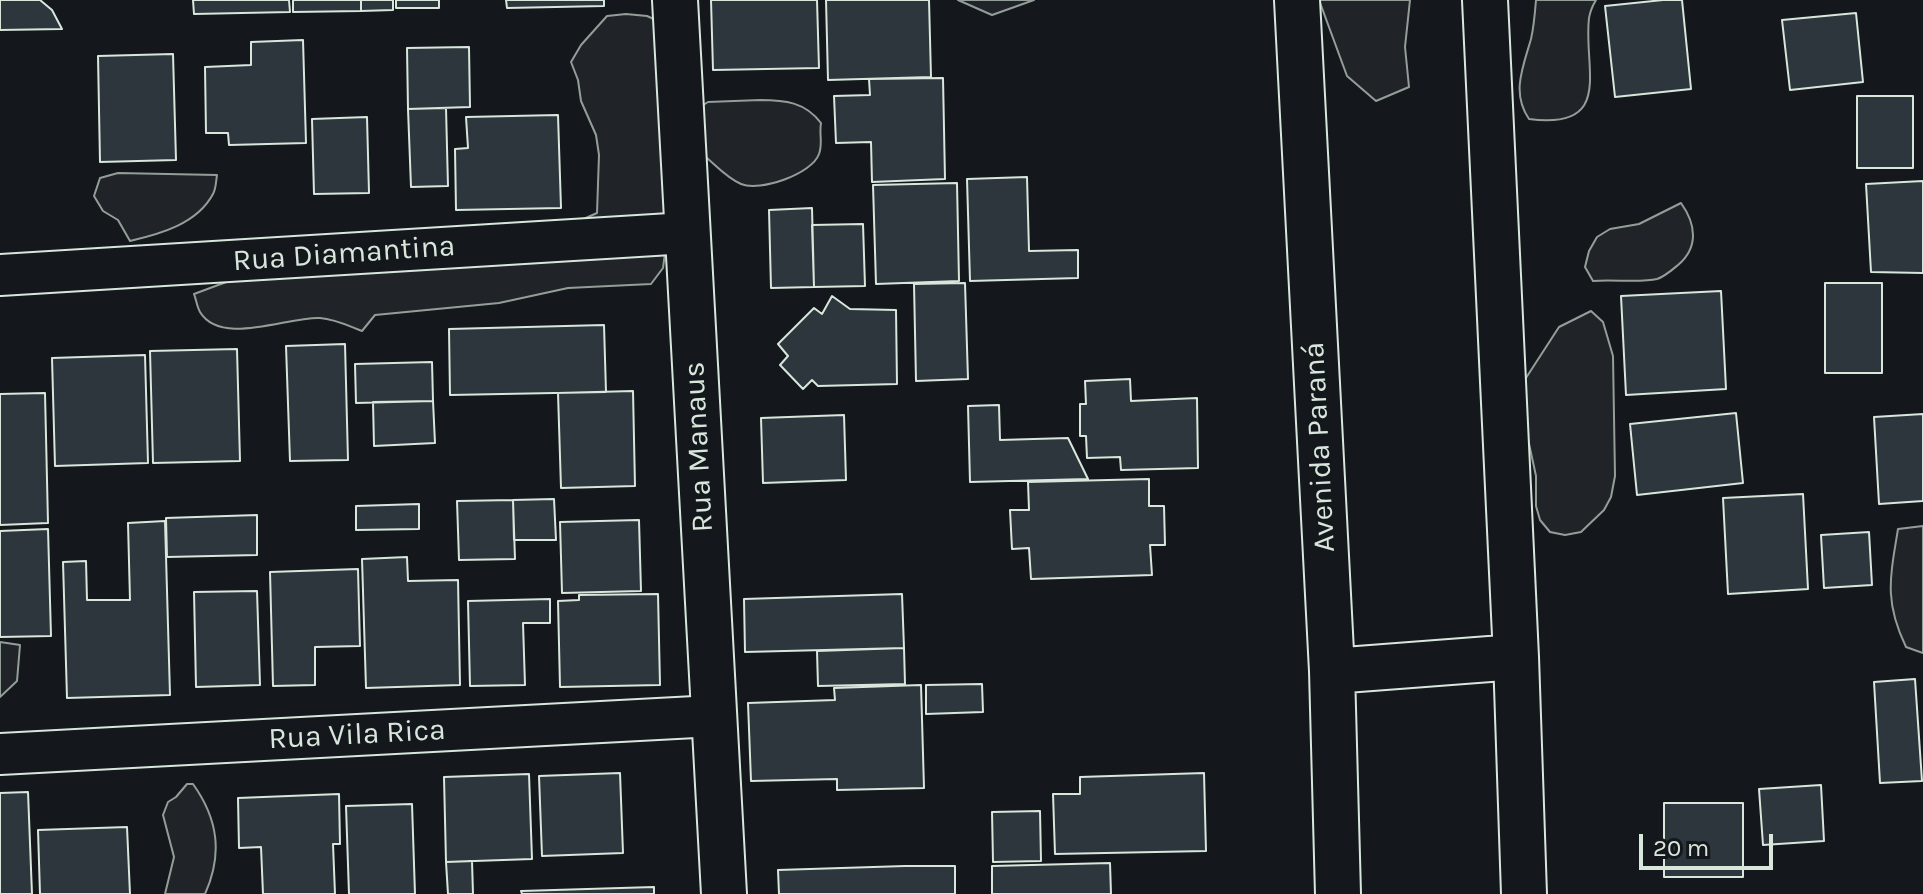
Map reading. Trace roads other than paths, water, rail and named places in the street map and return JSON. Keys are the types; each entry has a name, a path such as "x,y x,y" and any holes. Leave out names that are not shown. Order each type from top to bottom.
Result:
{"main road":[{"name":"Rua Manaus","path":"675,0 724,894"},
{"name":"Avenida Paraná","path":"1297,0 1332,671 1338,894"},
{"path":"1485,0 1524,894"},
{"path":"1332,671 1516,657"}],"street":[{"name":"Rua Diamantina","path":"0,275 687,233"},
{"name":"Rua Vila Rica","path":"0,754 714,716"}]}
